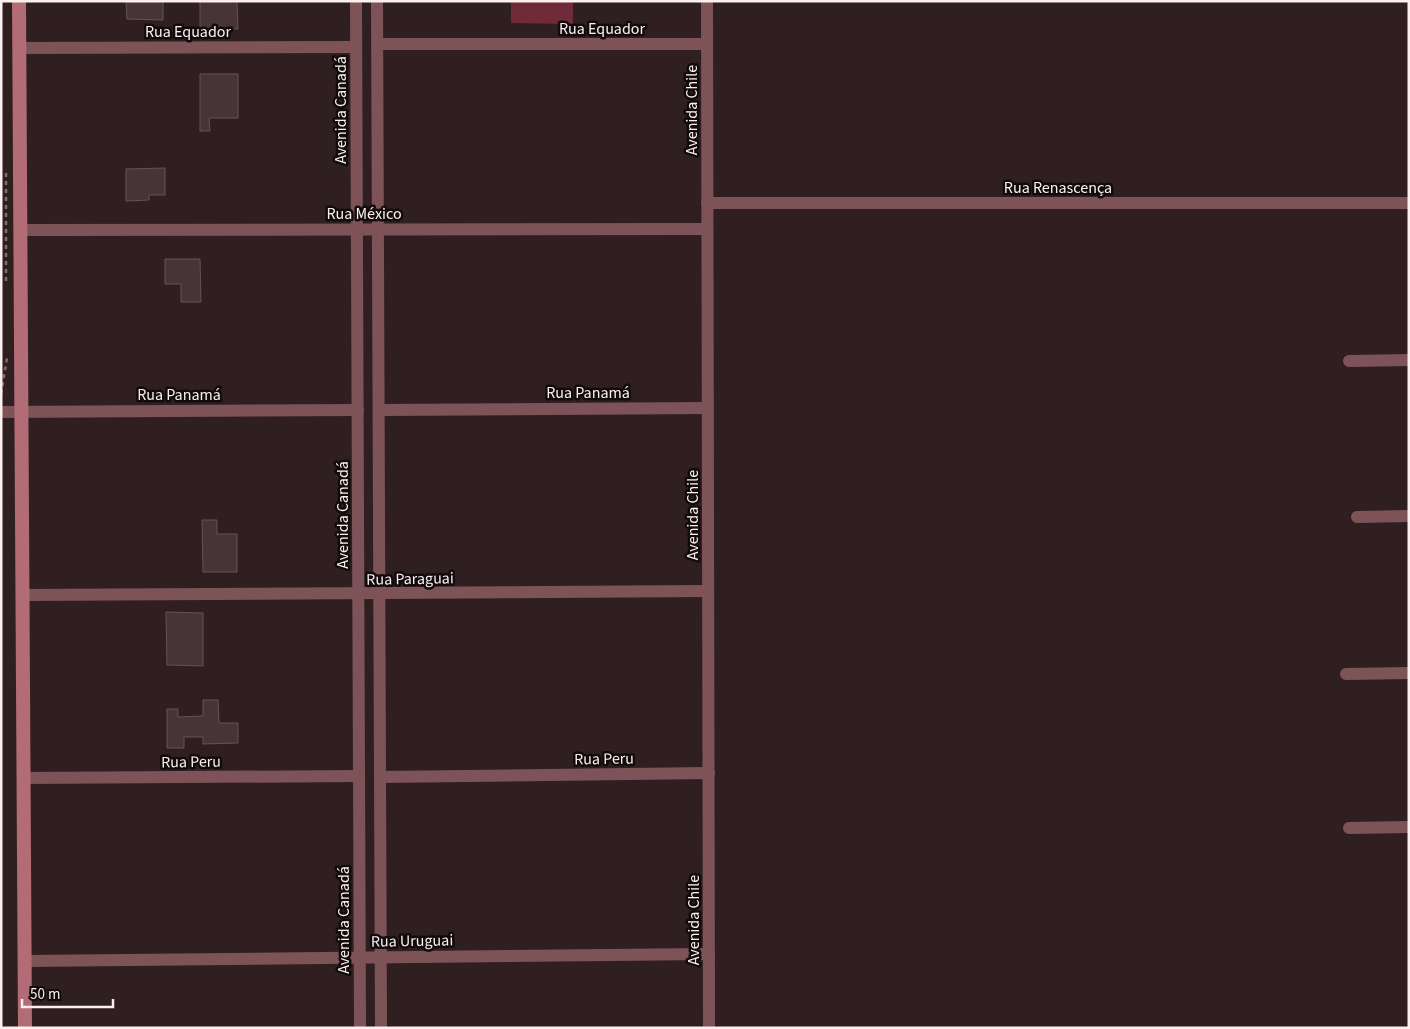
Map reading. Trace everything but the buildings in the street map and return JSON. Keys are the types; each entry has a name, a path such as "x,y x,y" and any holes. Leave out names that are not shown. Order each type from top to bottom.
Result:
{"main road":[{"path":"19,1 25,1028"}],"street":[{"name":"Avenida Canadá","path":"356,1 360,1028"},
{"path":"378,1 381,1028"},
{"name":"Avenida Chile","path":"707,1 709,1028"},
{"name":"Rua Equador","path":"378,44 707,44"},
{"name":"Rua Equador","path":"19,48 356,47"},
{"name":"Rua Renascença","path":"707,203 1409,203"},
{"name":"Rua México","path":"20,230 707,229"},
{"path":"1349,361 1409,360"},
{"name":"Rua Panamá","path":"379,410 708,408"},
{"name":"Rua Panamá","path":"1,412 358,410"},
{"path":"1358,517 1409,516"},
{"name":"Rua Paraguai","path":"23,595 708,591"},
{"path":"1346,674 1409,673"},
{"name":"Rua Peru","path":"380,778 709,773"},
{"name":"Rua Peru","path":"24,778 359,776"},
{"path":"1349,828 1409,827"},
{"name":"Rua Uruguai","path":"25,961 709,954"}],"path":[{"path":"6,165 7,291"},
{"path":"1,394 7,349"}],"shaded area":[{"path":"511,1 573,1 573,24 511,23"}]}
